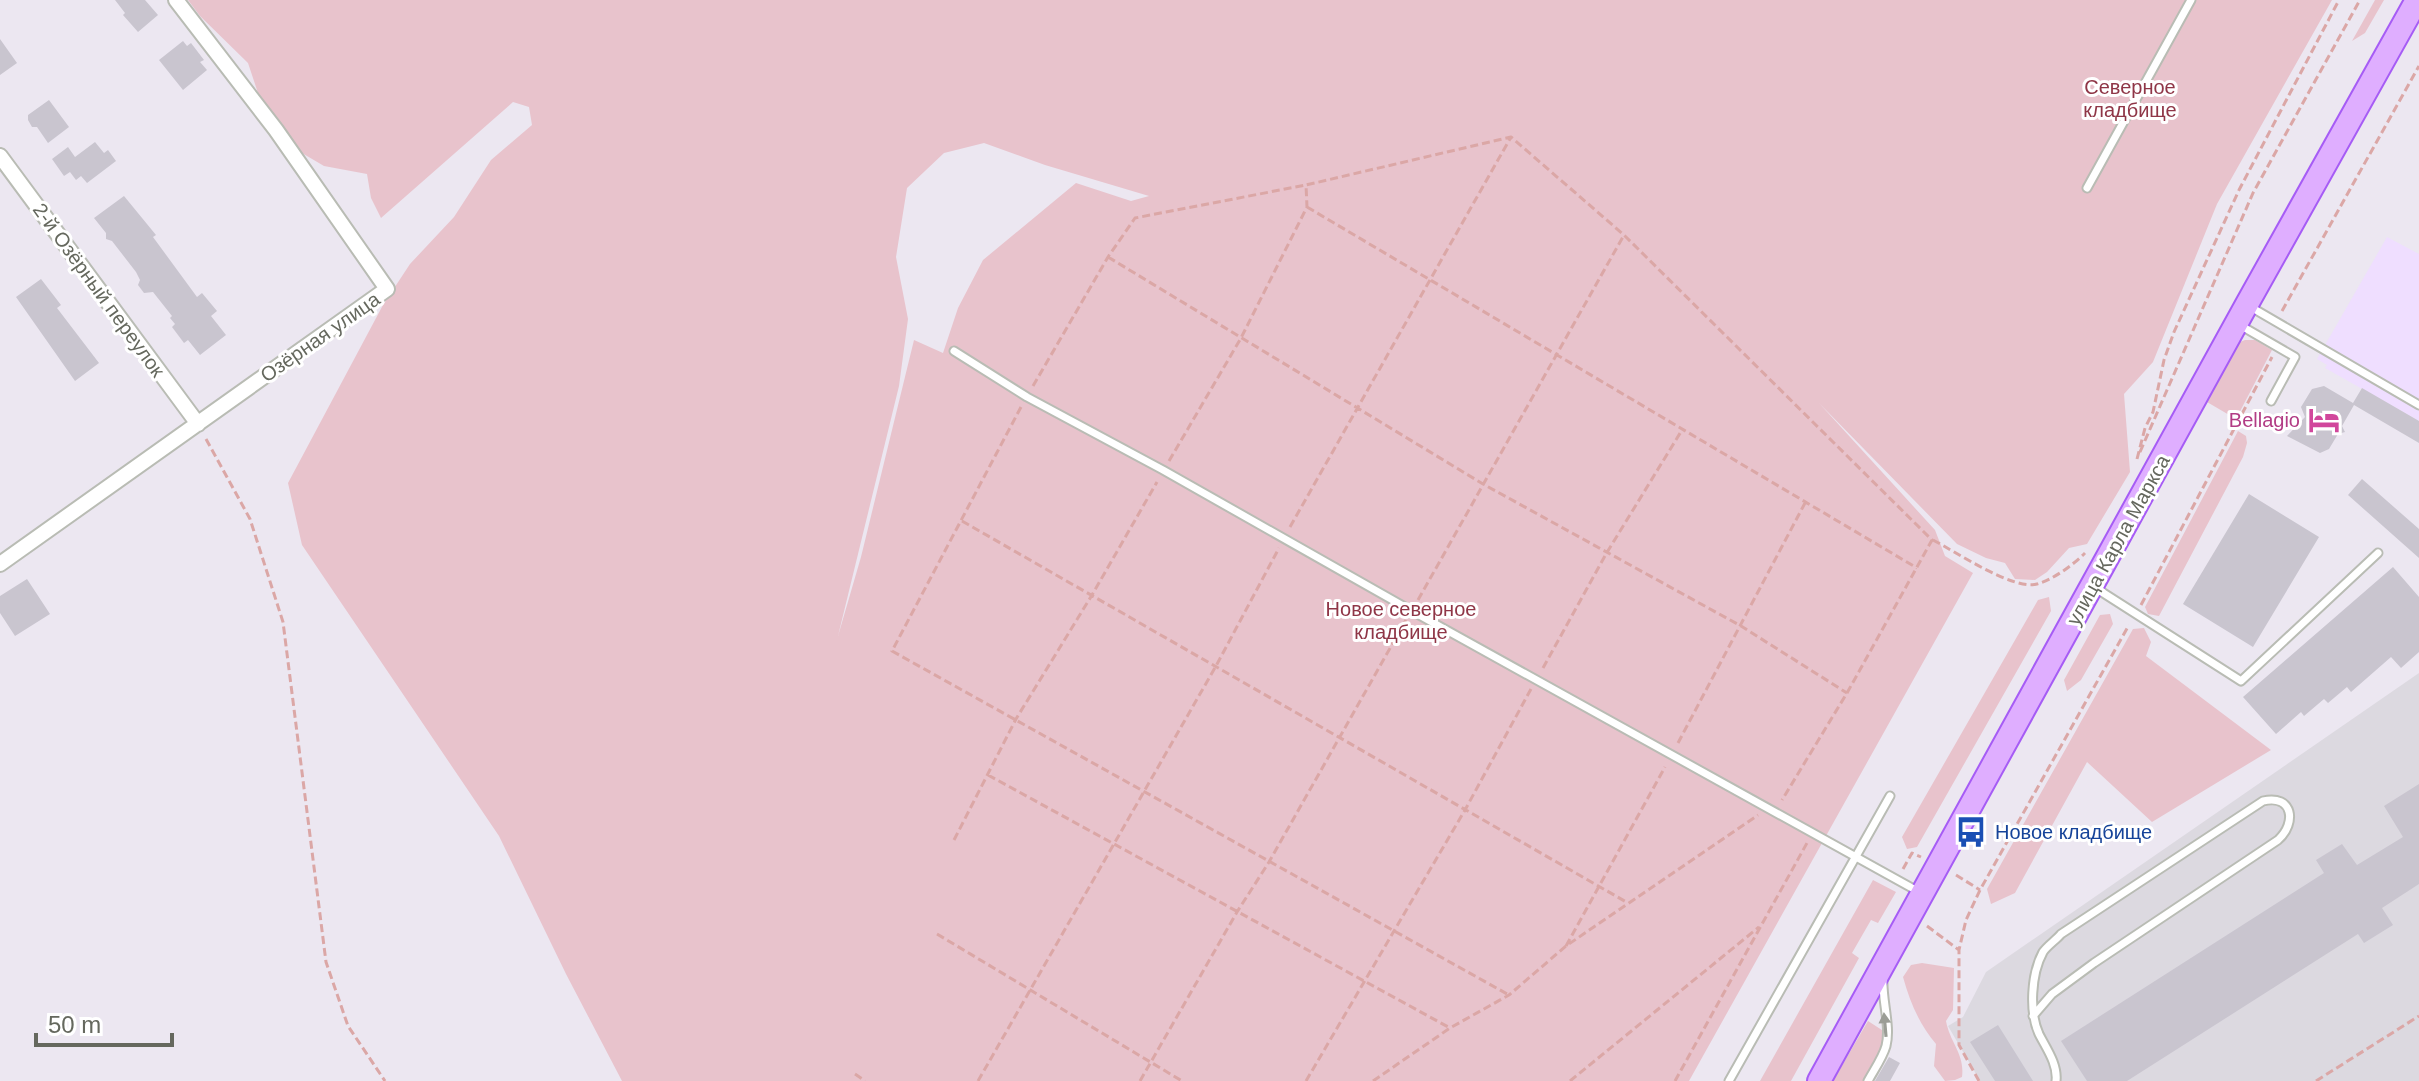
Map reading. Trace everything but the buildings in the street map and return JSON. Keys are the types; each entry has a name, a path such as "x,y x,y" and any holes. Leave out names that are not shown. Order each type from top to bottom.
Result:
{"main road":[{"name":"улица Карла Маркса","path":"1819,1081 2417,0"}],"street":[{"name":"Озёрная улица","path":"0,564 387,289 276,130 176,0"},
{"name":"2-й Озёрный переулок","path":"0,156 198,424"}],"lane":[{"path":"2087,188 2191,0"},
{"path":"2242,314 2276,322 2419,405"},
{"path":"2242,314 2277,346 2295,357 2271,401"},
{"path":"954,351 1027,397 1285,537 1412,611 1923,894"},
{"path":"2093,586 2241,681 2378,553"},
{"path":"1729,1081 1890,796"},
{"path":"2033,1016 2052,994 2084,971 2278,840 2289,825 2291,816 2287,807 2281,801 2263,801 2061,934 2043,952 2032,997 2033,1016 2055,1066 2056,1081"},
{"path":"1868,1081 1886,1047 1883,965"}],"path":[{"path":"2136,467 2174,332 2239,190 2339,0"},
{"path":"2137,459 2253,193 2360,0"},
{"path":"2276,322 2419,66"},
{"path":"1509,995 892,651 1027,397 1108,257 1135,218 1306,185 1511,137"},
{"path":"1511,137 1624,235 1932,540 2018,585 2036,585 2060,572 2089,549"},
{"path":"978,1081 1216,666 1285,537 1511,137"},
{"path":"954,840 1016,719 1241,338 1307,207 1306,185"},
{"path":"1307,207 1917,568"},
{"path":"1140,1081 1341,738 1624,235"},
{"path":"1108,257 1483,484 1741,626 1847,693"},
{"path":"1979,1081 1959,1045 1959,950 1966,920 2136,613 2277,346"},
{"path":"198,424 250,519 283,622 326,962 348,1026 385,1081"},
{"path":"1306,1081 1465,810 1606,554 1682,430"},
{"path":"1566,946 1805,503"},
{"path":"961,520 1628,903"},
{"path":"1373,1081 1450,1028 1509,995 1566,946 1772,810 1847,693 1932,540"},
{"path":"988,775 1450,1028"},
{"path":"1675,1081 1812,833"},
{"path":"1912,915 1959,950"},
{"path":"1570,1081 1761,925"},
{"path":"937,934 1182,1081"},
{"path":"2316,1081 2419,1016"},
{"path":"855,1074 865,1081"}],"shaded area":[{"path":"2387,237 2419,254 2419,421 2325,368 2327,365 2317,359"},
{"path":"2419,673 2419,1081 1980,1081 1948,1026 1963,1017 1986,972"}],"green space":[{"path":"188,0 2332,0 2217,204 2153,362 2124,394 2130,472 2087,544 2069,548 2035,580 2015,579 2005,563 1957,544 1819,403 1935,530 1945,556 1973,573 1689,1081 622,1081 499,836 302,545 288,483 383,305 410,264 454,217 491,160 532,125 529,107 513,102 381,218 371,198 367,174 324,166 290,146 258,93 248,63","holes":["984,143 1149,196 1131,201 1076,183 983,260 958,308 943,353 914,340 861,557 838,636 899,386 908,319 896,257 907,188 944,153"]},
{"path":"2375,0 2384,0 2365,33 2352,41"},
{"path":"2255,340 2272,350 2236,419 2207,402 2240,342"},
{"path":"2238,431 2246,436 2243,457 2159,616 2148,614 2145,607"},
{"path":"2049,597 2051,611 1917,847 1907,849 1902,837 2038,600"},
{"path":"2110,614 2113,624 2081,680 2067,691 2064,680 2100,615"},
{"path":"2144,628 2151,642 2146,656 2271,750 2152,822 2087,762 2015,893 1991,904 1987,889 2133,629"},
{"path":"1873,880 1896,892 1878,923 1871,920 1852,953 1859,958 1791,1081 1760,1081"},
{"path":"1922,963 1954,968 1953,1010 1946,1021 1961,1062 1962,1077 1955,1080 1945,1081 1934,1066 1936,1044 1916,1012 1903,977 1911,965"},
{"path":"1868,1021 1885,1032 1885,1045 1865,1081 1833,1081"}],"place":[{"name":"Bellagio","path":"2324,420"},
{"name":"Новое кладбище","path":"1971,832"}],"park label":[{"name":"Северное кладбище","path":"2130,98"},
{"name":"Новое северное кладбище","path":"1401,620"}]}
